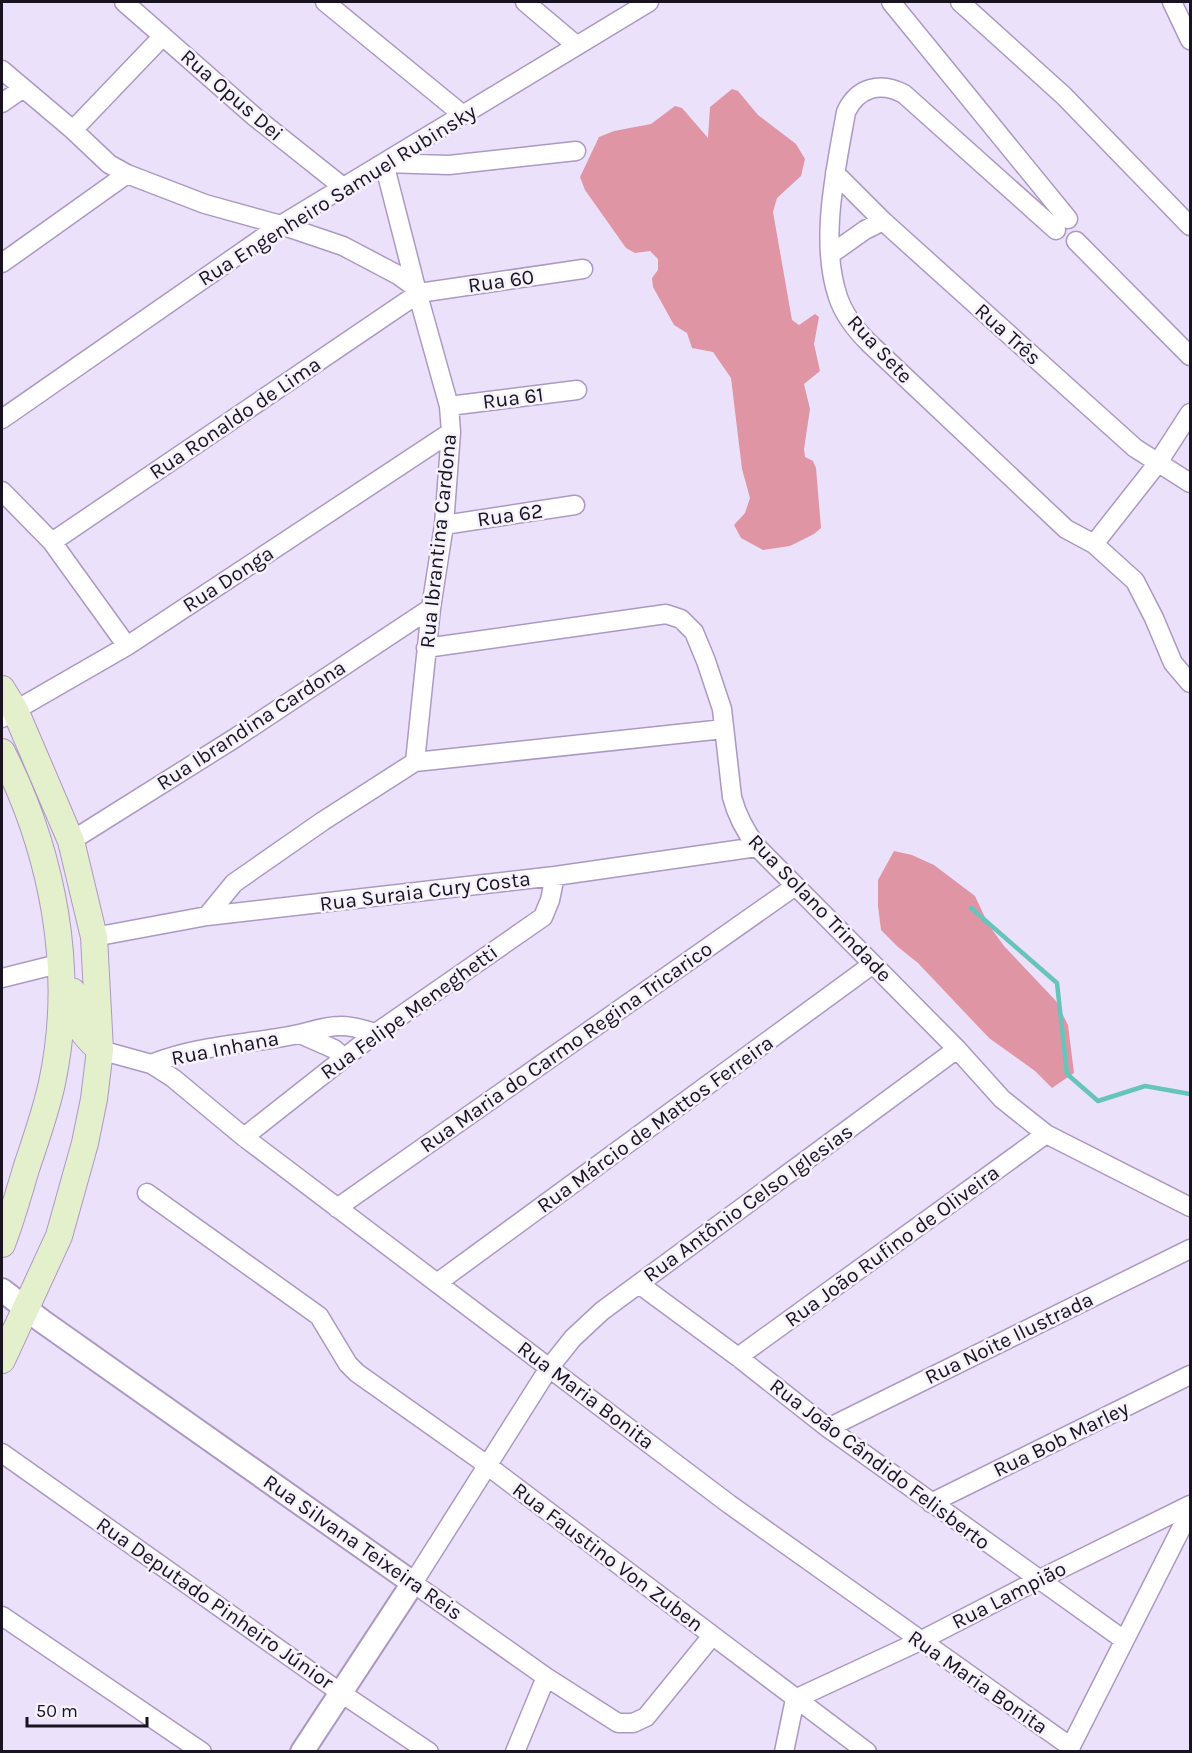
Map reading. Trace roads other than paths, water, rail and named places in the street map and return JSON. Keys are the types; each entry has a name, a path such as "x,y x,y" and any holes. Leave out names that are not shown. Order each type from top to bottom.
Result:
{"main road":[{"path":"2,1360 62,1226 85,1143 94,1099 100,1050 94,937 71,841 6,706"},
{"path":"2,752 29,813 40,849 51,889 62,963 62,1008 52,1083 2,1244"},
{"path":"62,963 71,980 78,1025 86,1037 100,1050"}],"street":[{"name":"Rua Opus Dei","path":"124,2 255,117 343,187"},
{"path":"325,2 463,115"},
{"path":"525,2 576,45"},
{"name":"Rua Engenheiro Samuel Rubinsky","path":"2,419 281,225 649,2"},
{"path":"891,2 1062,225 1078,225 1080,230 1076,241 1191,356"},
{"path":"960,2 1064,96 1191,226"},
{"path":"1172,2 1191,40"},
{"path":"73,130 163,36"},
{"path":"2,70 73,130 108,164 127,174 205,204 281,225 343,246 398,275 418,290"},
{"name":"Rua Sete","path":"1062,225 904,94 888,87 871,88 855,97 846,112 835,173 830,229 831,254 838,296 844,311 860,333 1066,529 1094,544 1136,581 1173,663 1191,683"},
{"path":"2,103 22,89"},
{"path":"384,163 450,165 576,151"},
{"name":"Rua Ibrantina Cardona","path":"384,163 449,406 451,432 444,525 426,648 415,762"},
{"name":"Rua Três","path":"835,173 883,221 1135,448 1157,464 1191,483"},
{"path":"2,263 127,174"},
{"path":"831,254 883,221"},
{"name":"Rua 60","path":"418,290 584,269"},
{"name":"Rua Ronaldo de Lima","path":"52,542 418,290"},
{"name":"Rua 61","path":"449,406 577,390"},
{"path":"1094,544 1157,464 1191,413"},
{"name":"Rua Donga","path":"6,706 127,646 451,432"},
{"path":"2,491 52,542 127,646"},
{"name":"Rua 62","path":"444,525 575,506"},
{"name":"Rua Ibrandina Cardona","path":"71,841 235,738 431,608"},
{"name":"Rua Solano Trindade","path":"426,648 666,614 674,615 694,632 722,709 734,804 744,829 757,847 794,887 957,1049 1002,1100 1046,1134 1191,1207"},
{"path":"207,916 234,883 323,821 415,762 724,729"},
{"name":"Rua Suraia Cury Costa","path":"94,937 207,916 555,876 757,847"},
{"name":"Rua Felipe Meneghetti","path":"244,1137 376,1033 543,917 550,900 555,876"},
{"name":"Rua Maria do Carmo Regina Tricarico","path":"337,1208 794,887"},
{"path":"2,978 62,963"},
{"name":"Rua Márcio de Mattos Ferreira","path":"437,1283 873,964"},
{"name":"Rua Inhana","path":"151,1064 177,1054 204,1048 300,1034 341,1025 376,1033"},
{"name":"Rua Inhana","path":"300,1034 334,1049 344,1058"},
{"name":"Rua Antônio Celso Iglesias","path":"412,1583 549,1368 573,1338 602,1311 957,1049"},
{"name":"Rua Maria Bonita","path":"100,1050 151,1064 172,1078 244,1137 729,1504 1069,1749"},
{"name":"Rua João Rufino de Oliveira","path":"738,1357 1046,1134"},
{"name":"Rua Faustino Von Zuben","path":"147,1193 319,1316 348,1364 357,1373 488,1466 867,1752"},
{"name":"Rua Noite Ilustrada","path":"828,1428 1191,1249"},
{"name":"Rua João Cândido Felisberto","path":"639,1284 738,1357 828,1428 1124,1640"},
{"name":"Rua Silvana Teixeira Reis","path":"2,1290 412,1583 546,1677 618,1723 633,1723 646,1717 712,1636"},
{"name":"Rua Bob Marley","path":"932,1503 1191,1375"},
{"name":"Rua Deputado Pinheiro Júnior","path":"2,1453 341,1693 429,1752"},
{"name":"Rua Lampião","path":"795,1699 920,1641 1191,1505"},
{"path":"1069,1749 1191,1510"},
{"path":"302,1752 412,1583"},
{"path":"2,1616 202,1752"},
{"path":"515,1752 546,1677"},
{"path":"784,1752 795,1699"}],"waterway":[{"path":"971,908 1057,983 1067,1074 1098,1101 1145,1086 1190,1094"}]}
